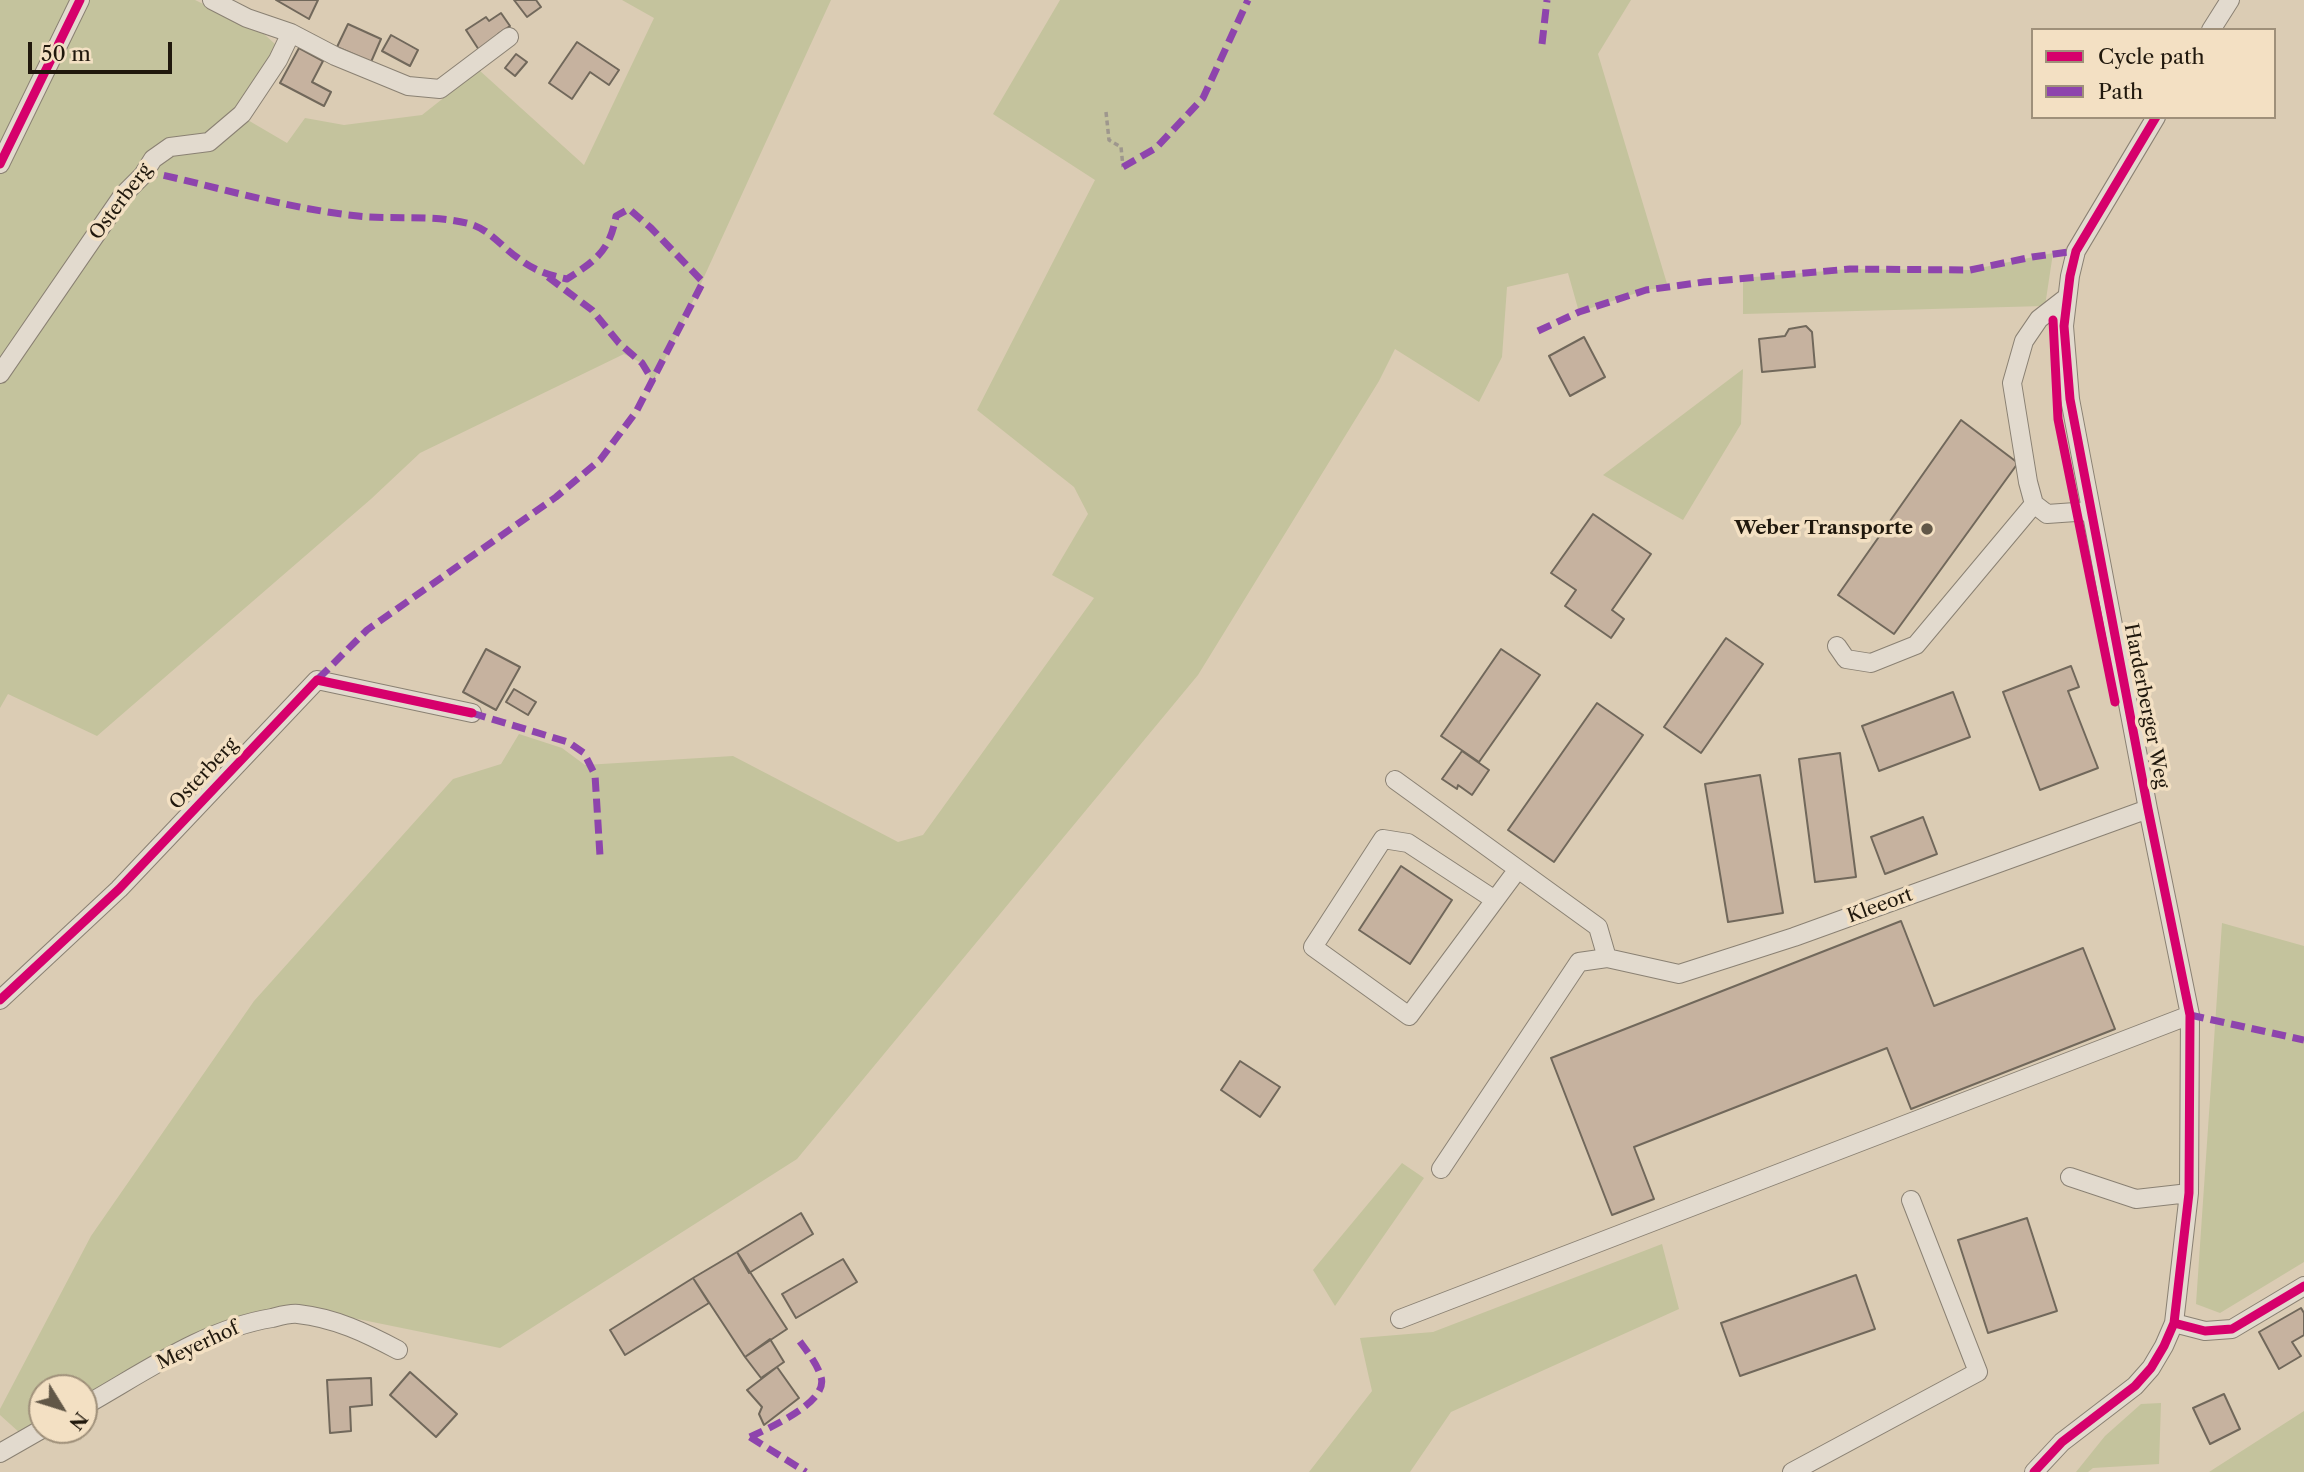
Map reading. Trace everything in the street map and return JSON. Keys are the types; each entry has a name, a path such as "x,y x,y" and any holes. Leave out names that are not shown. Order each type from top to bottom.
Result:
{"street":[{"path":"0,164 80,0"},
{"path":"212,0 247,18 291,33 335,56 408,86 440,89 509,37"},
{"path":"2212,28 2230,0"},
{"name":"Osterberg","path":"0,374 123,195 143,175 153,159 170,147 209,142 242,114 278,60 291,33"},
{"name":"Harderberger Weg","path":"2155,119 2076,251 2066,298 2064,326 2070,399 2090,510 2190,1015 2189,1193 2174,1323"},
{"path":"2066,298 2039,319 2024,341 2012,383 2034,504 2047,514 2090,510"},
{"path":"1837,646 1846,659 1871,663 1916,645 2034,504"},
{"name":"Osterberg","path":"0,1000 119,888 317,680 472,713"},
{"path":"1395,780 1598,927 1607,958 1579,962 1441,1169"},
{"name":"Kleeort","path":"1607,958 1679,974 1794,937 2148,809"},
{"path":"1495,900 1408,843 1383,839 1313,947 1409,1016 1518,869"},
{"path":"1400,1319 2190,1015"},
{"path":"2070,1177 2136,1199 2189,1193"},
{"path":"1792,1472 1978,1371 1911,1200"},
{"path":"2034,1472 2062,1442 2134,1386 2151,1368 2174,1323 2205,1331 2232,1329 2304,1286"},
{"name":"Meyerhof","path":"98,1398 199,1341 251,1321 295,1314 334,1320 398,1350"},
{"path":"0,1453 28,1437"}],"path":[{"path":"1106,112 1109,140 1121,147 1123,167"}],"green space":[{"path":"0,0 195,0 263,33 276,45 246,119 287,143 305,118 344,125 422,115 479,70 584,165 654,18 622,0 831,0 676,338 653,381 642,363 624,354 420,453 371,499 97,736 8,694 0,708"},
{"path":"1060,0 1631,0 1598,54 1668,287 1646,290 1579,312 1568,273 1507,287 1502,357 1479,402 1395,349 1379,381 1198,675 797,1159 500,1348 294,1306 98,1392 98,1374 28,1374 28,1429 20,1433 0,1415 0,1409 91,1236 254,1001 453,779 501,764 519,734 562,748 585,765 733,756 898,842 923,835 1094,598 1052,575 1088,514 1074,487 977,410 1095,180 993,114"},
{"path":"2053,253 2045,306 1743,314 1743,278 1850,269 1970,270"},
{"path":"1743,369 1741,424 1683,520 1603,475"},
{"path":"2222,923 2304,946 2304,1262 2220,1313 2196,1304"},
{"path":"1402,1163 1424,1178 1335,1306 1313,1270"},
{"path":"1662,1244 1679,1309 1451,1412 1410,1472 1309,1472 1372,1391 1360,1338 1433,1332"},
{"path":"2161,1403 2159,1464 2093,1468 2088,1472 2076,1472 2105,1436 2141,1404"},
{"path":"2304,1411 2304,1472 2209,1472"}],"building":[{"path":"276,0 318,0 309,19"},
{"path":"514,0 536,0 541,7 527,17"},
{"path":"501,13 510,26 498,34 500,37 479,50 466,30 486,17 489,21"},
{"path":"348,24 381,39 371,62 337,47"},
{"path":"391,35 418,50 410,66 382,51"},
{"path":"577,42 619,70 609,85 590,72 572,99 549,83"},
{"path":"299,48 323,61 312,82 331,92 324,106 280,83"},
{"path":"516,54 527,62 515,76 505,68"},
{"path":"1806,326 1812,332 1815,367 1762,372 1759,339 1785,336 1789,329"},
{"path":"1584,337 1605,377 1570,396 1549,356"},
{"name":"Weber Transporte","path":"1961,420 2018,463 1894,634 1838,595"},
{"path":"1593,514 1651,554 1612,610 1624,619 1611,638 1565,606 1576,590 1551,573"},
{"path":"1726,638 1763,664 1701,753 1664,727"},
{"path":"486,649 520,667 496,710 463,692"},
{"path":"1501,649 1540,675 1479,762 1441,736"},
{"path":"2071,666 2079,687 2068,691 2098,768 2040,790 2003,692"},
{"path":"514,689 536,702 528,715 506,702"},
{"path":"1953,692 1970,737 1879,771 1862,726"},
{"path":"1597,703 1643,735 1554,862 1508,830"},
{"path":"1462,751 1489,770 1472,795 1458,785 1457,789 1442,779"},
{"path":"1840,753 1856,877 1815,882 1799,759"},
{"path":"1760,775 1783,913 1728,922 1705,784"},
{"path":"1923,817 1937,854 1885,874 1871,837"},
{"path":"1401,866 1452,900 1410,964 1359,930"},
{"path":"1901,921 1934,1006 2083,948 2115,1029 1911,1109 1887,1048 1634,1147 1654,1199 1612,1215 1551,1058"},
{"path":"1240,1061 1280,1087 1260,1117 1221,1090"},
{"path":"801,1213 813,1234 749,1273 737,1252"},
{"path":"2027,1218 2057,1311 1988,1333 1958,1240"},
{"path":"737,1252 787,1329 745,1357 693,1278"},
{"path":"843,1259 857,1282 796,1318 782,1294"},
{"path":"1856,1275 1875,1329 1740,1376 1721,1323"},
{"path":"693,1278 709,1303 625,1355 610,1330"},
{"path":"2301,1308 2304,1313 2304,1335 2292,1342 2301,1356 2279,1369 2259,1332"},
{"path":"770,1339 784,1362 761,1378 745,1357"},
{"path":"777,1367 799,1398 764,1425 759,1414 762,1407 747,1390"},
{"path":"410,1372 457,1414 436,1437 390,1395"},
{"path":"371,1378 372,1405 350,1407 351,1431 330,1433 327,1380"},
{"path":"2224,1394 2240,1429 2210,1444 2193,1408"}],"marked path":[{"path":"1123,167 1156,148 1203,98 1248,0"},
{"path":"1542,44 1547,0"},
{"path":"143,175 158,174 333,213 443,219 470,224 490,234 529,266 567,279 600,254 610,238 616,216 629,209 703,282 636,412 600,460 556,497 367,630 317,680"},
{"path":"1538,331 1579,312 1646,290 1850,269 1970,270 2076,251"},
{"path":"548,277 592,310 619,343 642,363 653,381"},
{"path":"472,713 568,742 584,753 595,775 600,856"},
{"path":"2190,1015 2304,1040"},
{"path":"750,1437 796,1413 816,1396 821,1386 817,1367 798,1339"},
{"path":"750,1437 806,1472"}],"cycle path":[{"path":"0,164 80,0"},
{"path":"2034,1472 2062,1442 2135,1386 2151,1368 2164,1346 2174,1323 2189,1193 2190,1015 2070,399 2064,326 2076,251 2155,119"},
{"path":"2053,320 2058,419 2115,702"},
{"path":"0,1000 119,889 317,680 472,713"},
{"path":"2174,1323 2205,1331 2232,1329 2304,1286"}],"place":[{"name":"Weber Transporte","path":"1927,529"}]}
